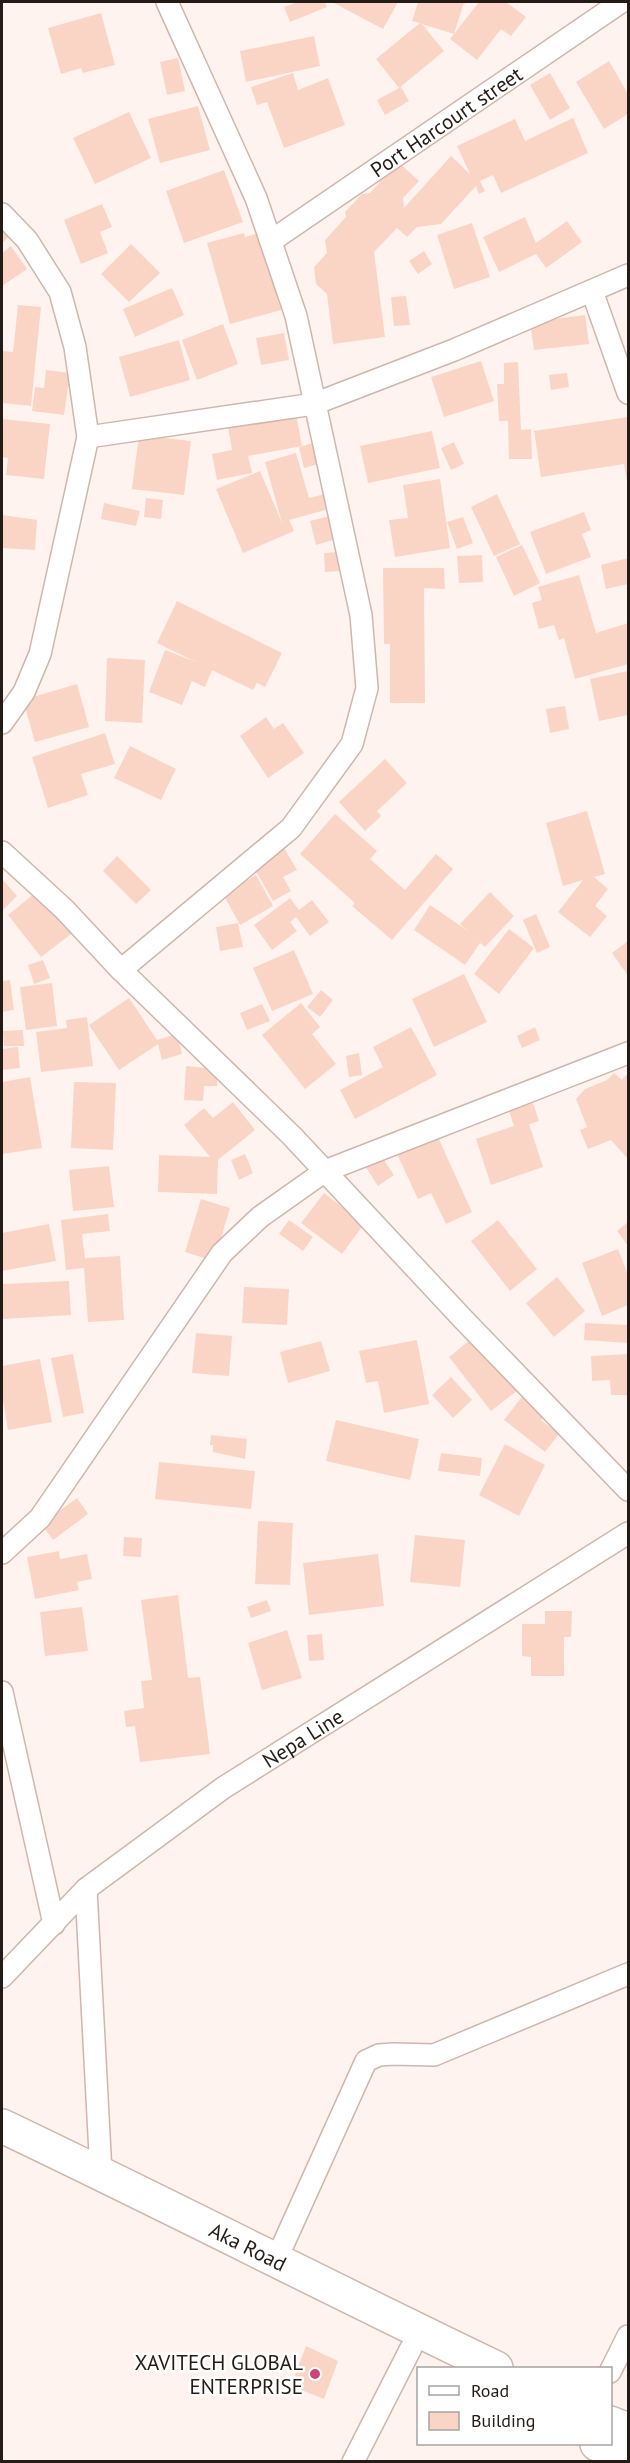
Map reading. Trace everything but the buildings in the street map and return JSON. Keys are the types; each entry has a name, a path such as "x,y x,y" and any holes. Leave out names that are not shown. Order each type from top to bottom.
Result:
{"main road":[{"name":"Aka Road","path":"2,2126 277,2258 352,2299 494,2367"},
{"name":"Aka Road","path":"2,2151 448,2367"},
{"path":"612,2427 621,2450"}],"street":[{"path":"122,970 291,828 352,744 367,688 361,615 296,316 256,198 167,2"},
{"name":"Port Harcourt street","path":"271,241 621,2"},
{"path":"2,214 27,240 60,292 75,347 88,437 40,654 24,692 2,723"},
{"path":"88,437 314,404 454,350 628,275"},
{"path":"592,291 628,393"},
{"path":"2,852 64,909 122,970 325,1171 463,1319 628,1490"},
{"path":"2,1553 40,1518 222,1253 260,1217 325,1171 628,1053"},
{"name":"Nepa Line","path":"2,1977 86,1889 223,1788 628,1533"},
{"path":"2,1692 54,1924"},
{"path":"86,1889 101,2173"},
{"path":"277,2258 366,2061 386,2055 413,2053 434,2055 628,1974"},
{"path":"612,2368 628,2336"},
{"path":"353,2462 411,2348"}],"place":[{"name":"XAVITECH GLOBAL ENTERPRISE","path":"315,2374"}]}
